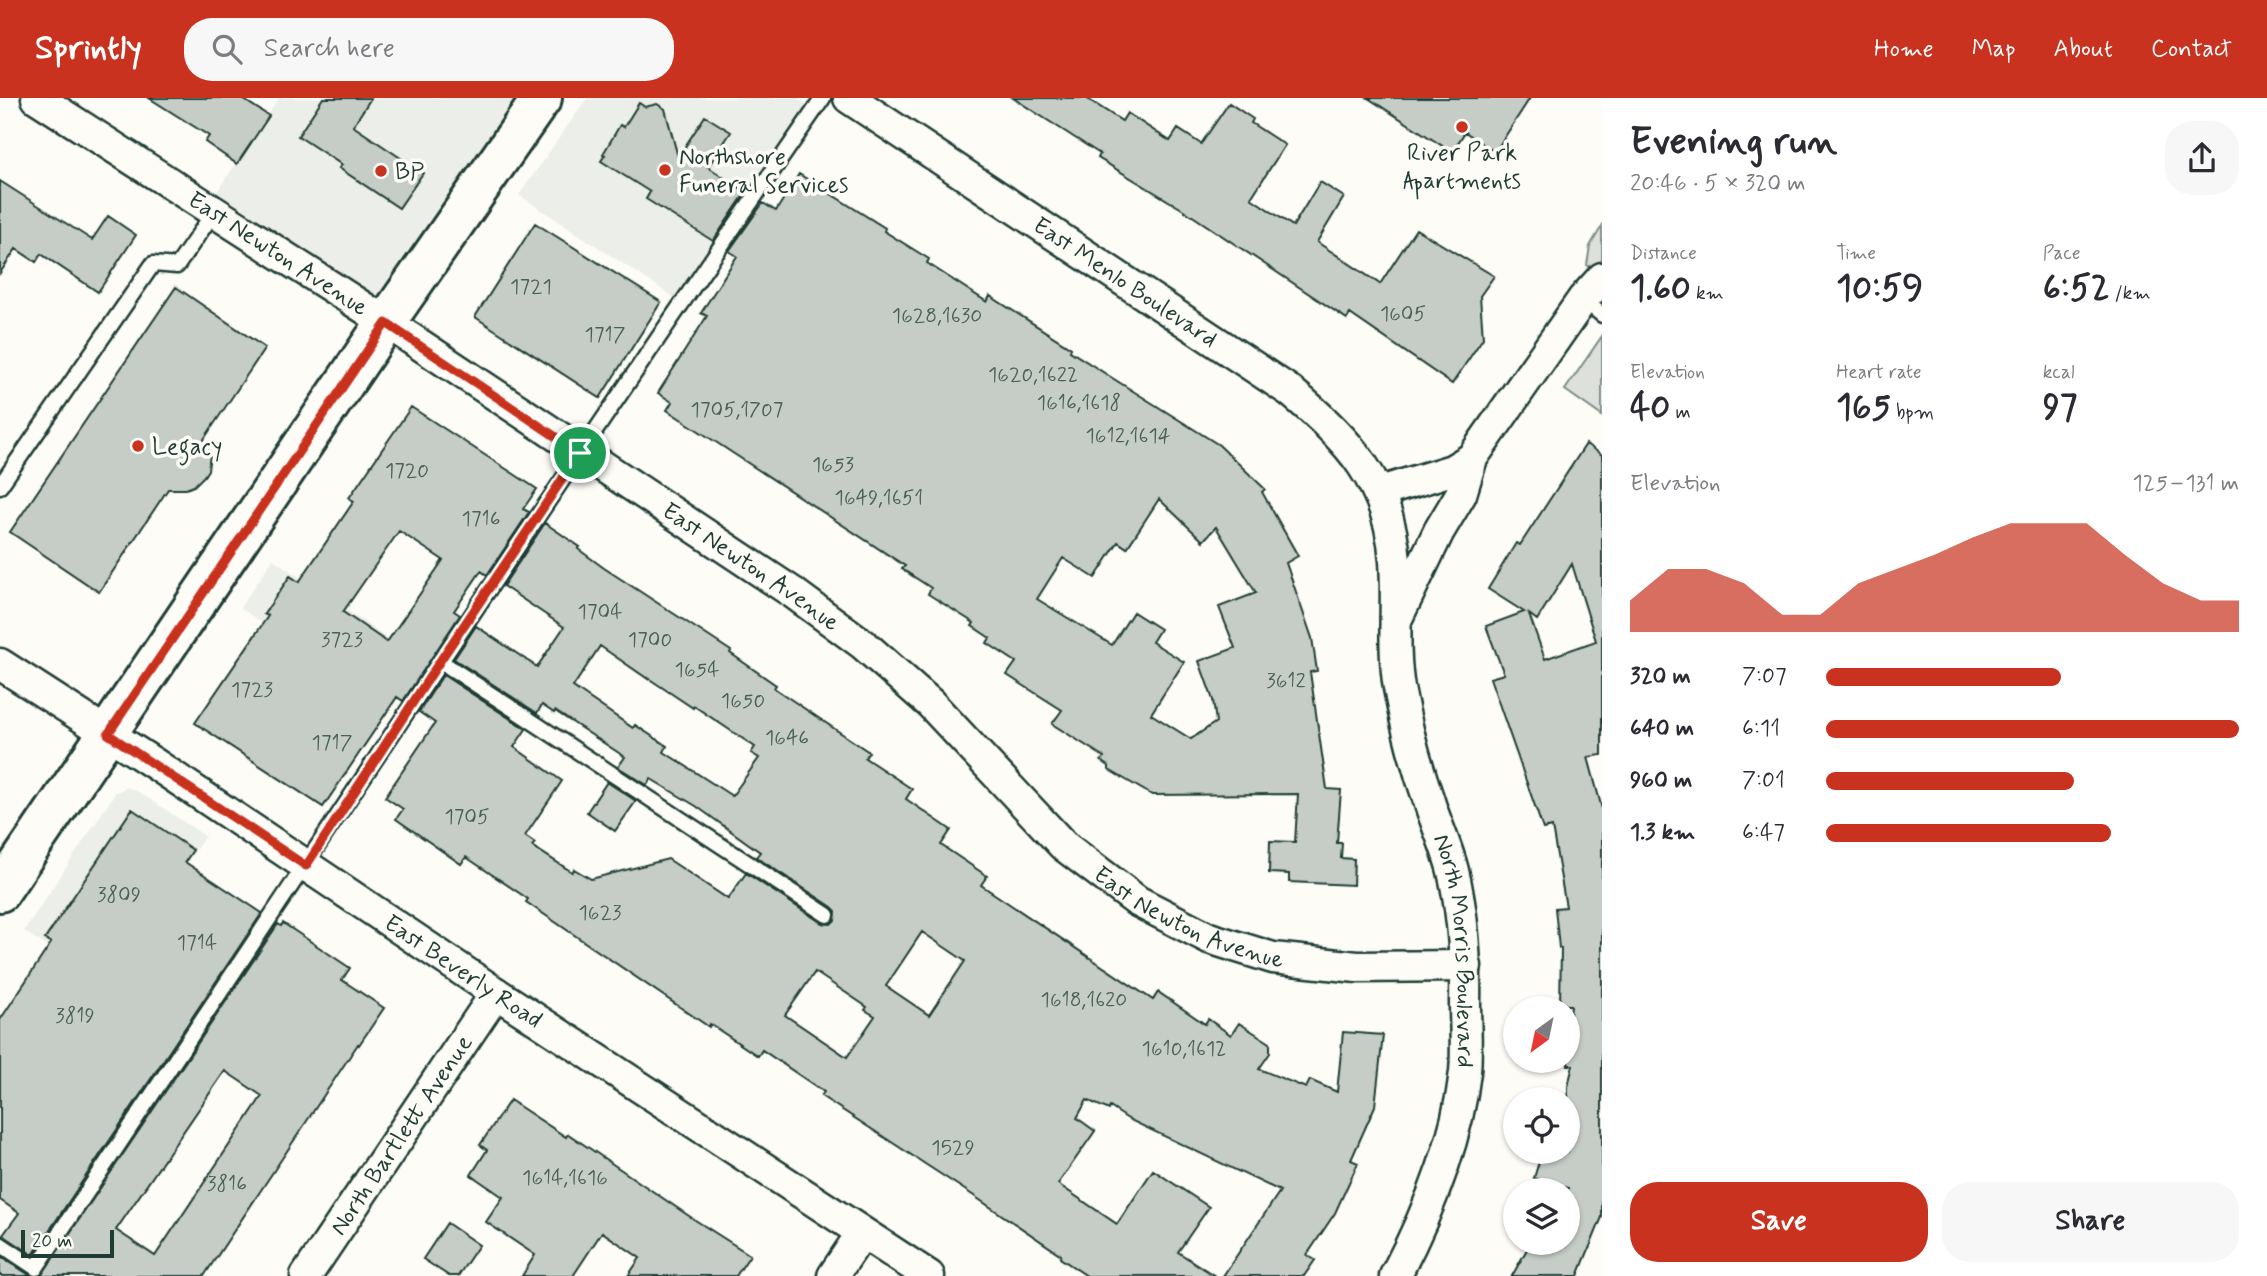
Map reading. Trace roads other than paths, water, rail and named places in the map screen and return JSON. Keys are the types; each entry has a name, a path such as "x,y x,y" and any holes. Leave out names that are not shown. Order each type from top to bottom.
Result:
{"main road":[{"path":"0,892 542,98"}],"street":[{"name":"East Newton Avenue","path":"37,98 386,323 792,592 864,645 932,704 1063,845 1137,901 1209,938 1273,958 1357,967 1466,966"},
{"name":"East Menlo Boulevard","path":"849,98 1290,391 1353,450 1380,492"},
{"name":"North Morris Boulevard","path":"1395,621 1439,531 1461,494 1472,458 1595,297"},
{"name":"North Morris Boulevard","path":"1395,1276 1420,1229 1450,1144 1465,1071 1466,966 1453,871 1411,743 1399,685 1395,560 1380,492 1452,470 1472,458"},
{"name":"East Beverly Road","path":"0,664 929,1276"},
{"name":"North Bartlett Avenue","path":"306,1276 496,993"},
{"path":"832,1276 862,1233"}],"lane":[{"path":"0,1244 36,1268 440,661 823,98"},
{"path":"0,486 153,264 177,266 214,212"},
{"path":"440,661 827,915"}],"place":[{"name":"River Park Apartments","path":"1462,127"},
{"name":"Northshore Funeral Services","path":"665,170"},
{"name":"BP","path":"381,171"},
{"name":"Legacy","path":"138,446"}]}
